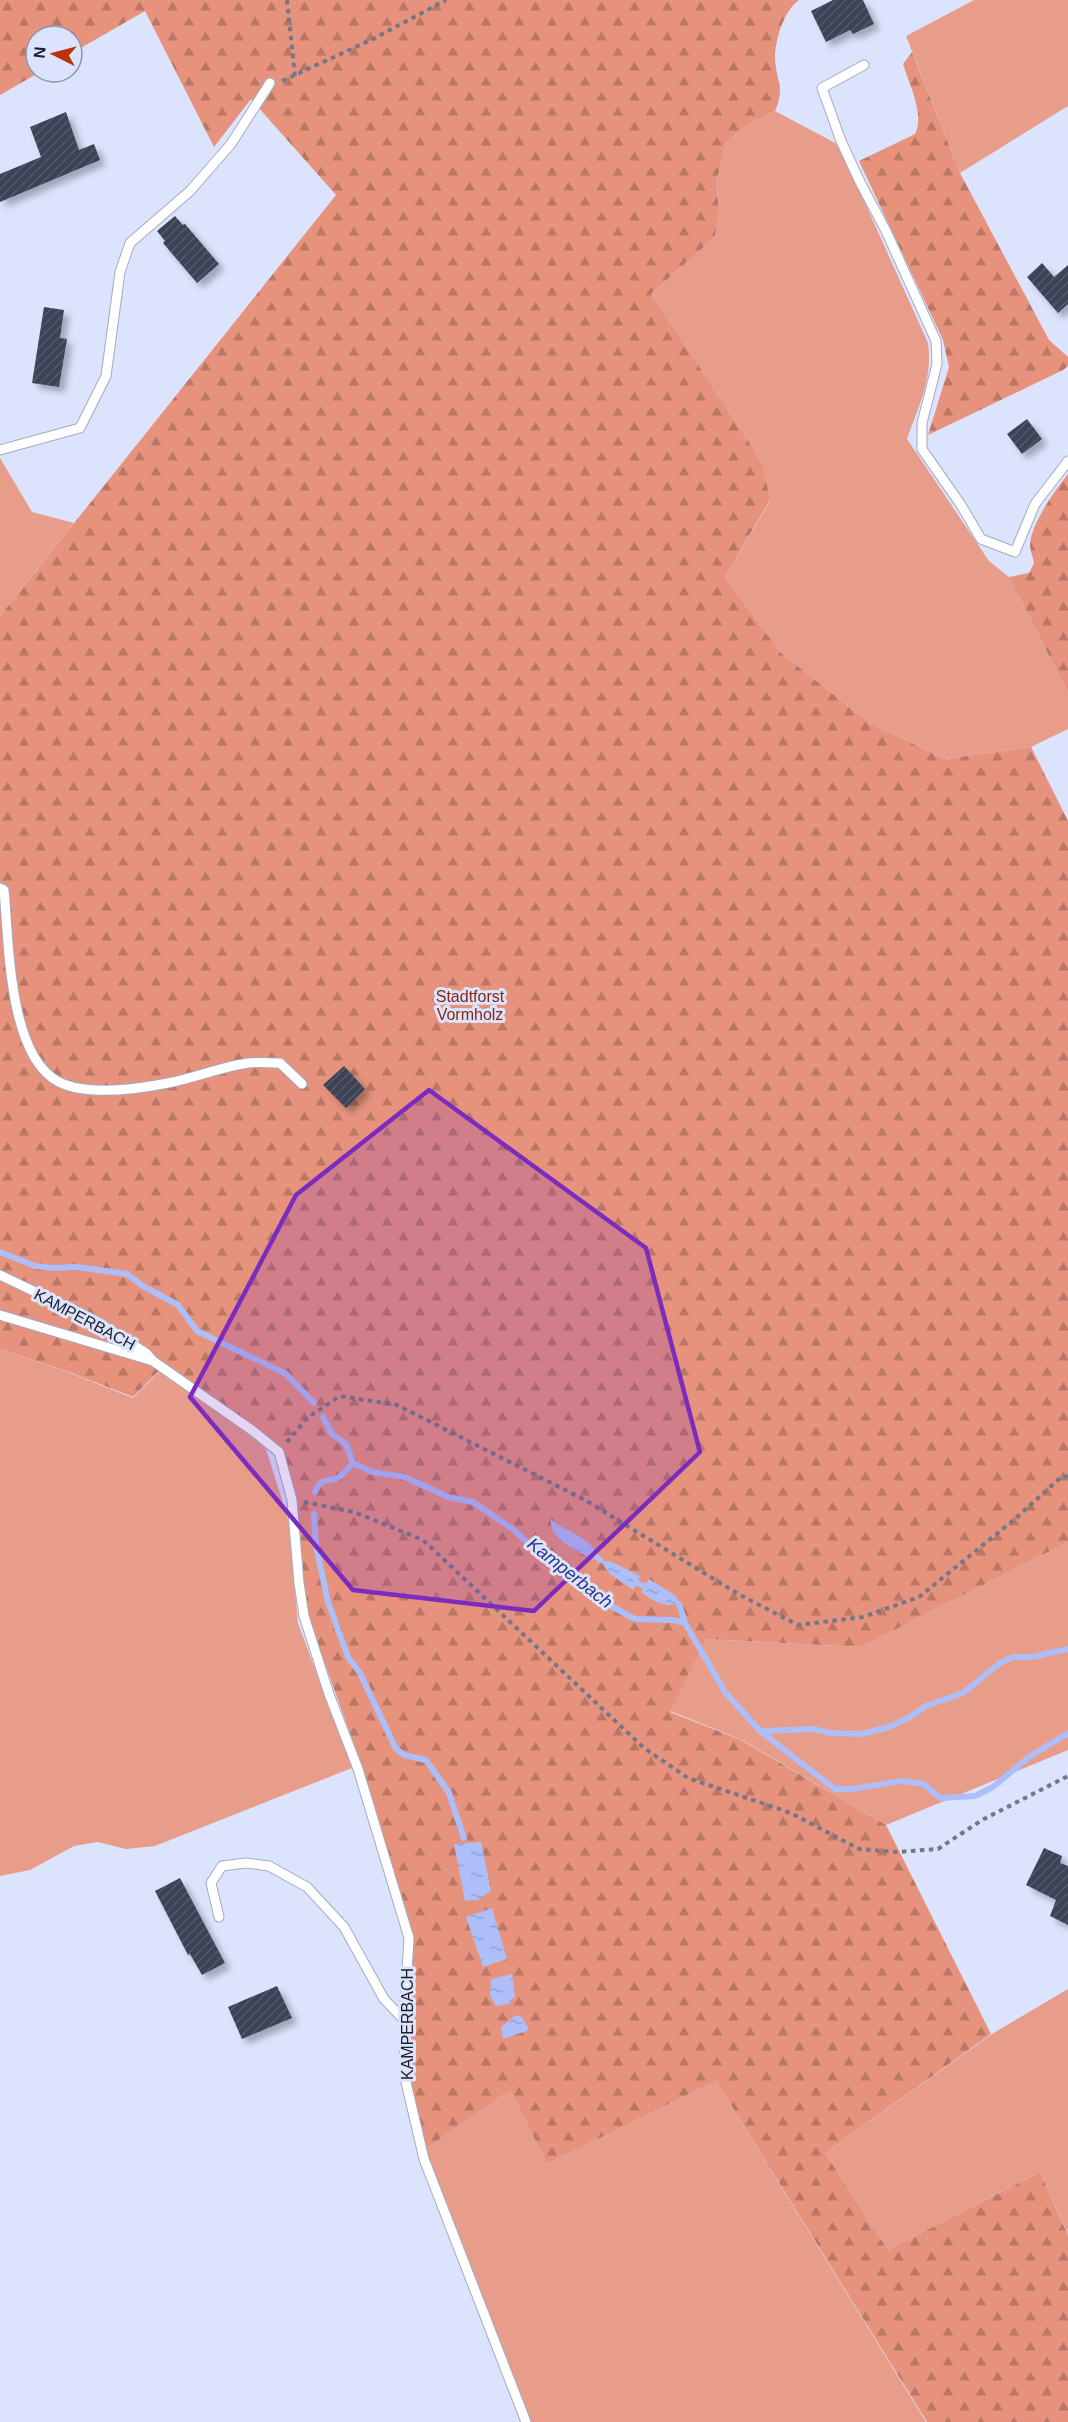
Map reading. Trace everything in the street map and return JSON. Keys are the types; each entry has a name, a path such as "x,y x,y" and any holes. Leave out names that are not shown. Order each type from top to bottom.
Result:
{"lane":[{"path":"864,65 822,88 841,141 936,341 937,364 922,423 922,449 961,505 981,539 1015,552 1035,504 1068,461"},
{"path":"0,450 80,428 106,376 120,272 130,243 190,191 231,144 270,83"},
{"path":"0,888 4,890 17,1012 25,1041 44,1071 60,1082 99,1089 122,1089 167,1083 248,1063 280,1063 302,1084"},
{"name":"KAMPERBACH","path":"0,1275 96,1321 146,1353 153,1361 253,1431 279,1452 292,1500 304,1616 329,1694 358,1769 409,1938 405,2078 424,2159 526,2422"},
{"path":"0,1315 153,1361"},
{"path":"219,1917 211,1883 222,1866 246,1863 269,1866 306,1887 344,1928 384,1999 405,2020"}],"path":[{"path":"287,0 295,76 373,39 446,0"},
{"path":"279,1452 307,1418 340,1396 397,1405 585,1500 740,1595 798,1625 863,1617 919,1597 1015,1520 1060,1478 1068,1476"},
{"path":"292,1500 354,1512 423,1540 644,1748 688,1778 791,1813 859,1849 897,1852 938,1849 982,1820 1068,1776"}],"highlighted area":[{"path":"429,1090 646,1248 700,1452 534,1611 353,1590 190,1397 296,1195"}],"shaded area":[{"path":"974,0 1068,0 1068,106 960,173 906,36"},
{"path":"775,111 839,145 928,343 927,380 907,439 989,561 1009,577 1068,693 1068,729 1031,747 945,759 868,722 780,652 725,577 770,501 747,439 651,294 715,237 719,210 716,183 727,141 755,120"},
{"path":"0,458 32,512 74,523 0,616"},
{"path":"0,1349 65,1371 133,1398 161,1370 236,1424 266,1449 288,1519 298,1623 352,1768 155,1846 126,1849 98,1842 74,1846 30,1870 0,1876"},
{"path":"1068,1542 1068,1750 886,1825 742,1740 670,1711 706,1639 861,1647"},
{"path":"1068,1989 1068,2234 1040,2172 888,2250 825,2153 992,2034"},
{"path":"716,2081 926,2422 531,2422 432,2173 426,2149 510,2090 547,2164"}],"green space":[{"name":"Stadtforst Vormholz","path":"0,0 799,0 785,18 777,41 775,64 780,96 775,111 755,120 727,141 716,183 719,210 715,237 651,294 747,439 763,468 770,500 725,577 780,652 868,722 945,759 1031,747 1068,821 1068,1542 861,1647 706,1639 670,1712 741,1740 886,1825 991,2034 825,2153 888,2250 1040,2172 1068,2235 1068,2422 927,2422 716,2081 547,2164 510,2090 426,2149 409,2083 413,1938 363,1769 308,1617 294,1495 281,1448 241,1417 165,1365 133,1397 0,1349 0,616 336,195 251,99 214,147 145,11 84,46 84,24 24,24 24,81 0,95"},
{"path":"912,52 960,173 1049,340 1068,357 1068,366 1063,370 928,435 949,367 943,340 859,161 915,134 918,126 917,108 903,64"},
{"path":"1068,474 1068,693 1009,577 1029,573 1034,563 1030,550 1031,536 1044,508"}],"water":[{"path":"551,1519 579,1536 594,1549 588,1557 558,1537 551,1526"},
{"path":"600,1560 612,1562 640,1576 633,1590 610,1574"},
{"path":"649,1579 676,1596 679,1604 659,1603 641,1592"},
{"path":"481,1842 491,1891 478,1900 465,1901 454,1844"},
{"path":"492,1908 507,1959 483,1967 466,1917"},
{"path":"512,1974 515,1996 509,2004 496,2006 490,1995 491,1979"},
{"path":"516,2015 522,2017 529,2030 503,2039 501,2027"}],"building":[{"path":"833,0 863,0 874,24 853,34 850,30 826,42 811,11"},
{"path":"66,112 79,150 94,144 100,160 0,202 0,174 41,157 30,127"},
{"path":"175,216 183,225 185,224 219,264 197,283 163,243 165,241 157,231"},
{"path":"1042,263 1054,277 1068,265 1068,304 1058,313 1027,277"},
{"path":"44,307 64,310 60,338 67,339 59,387 32,383"},
{"path":"1027,419 1042,439 1022,454 1007,434"},
{"path":"344,1066 365,1089 346,1108 323,1085"},
{"path":"1044,1848 1062,1856 1060,1863 1068,1866 1068,1925 1050,1916 1056,1900 1026,1885"},
{"path":"180,1878 225,1963 202,1975 190,1954 188,1955 155,1891"},
{"path":"277,1986 292,2018 242,2039 228,2007"}],"waterway":[{"name":"Kamperbach","path":"0,1252 35,1266 76,1267 127,1274 143,1286 178,1305 197,1331 286,1374 314,1403"},
{"name":"Kamperbach","path":"323,1417 332,1434 346,1444 353,1463 372,1472 405,1477 448,1497 473,1502 514,1530 531,1546 574,1572 600,1600 635,1619 672,1620 685,1623 725,1692 760,1731 813,1729 830,1733 862,1734 889,1727 926,1706 963,1693 1000,1663 1013,1657 1032,1657 1068,1649"},
{"path":"315,1492 320,1483 339,1477 353,1463"},
{"path":"314,1514 316,1546 328,1602 348,1657 360,1673 396,1749 404,1755 426,1760 449,1793 464,1838"},
{"path":"592,1553 600,1560"},
{"path":"636,1583 645,1586"},
{"path":"679,1604 685,1623"},
{"path":"760,1731 835,1789 852,1789 901,1781 924,1784 940,1798 975,1796 993,1787 1029,1757 1068,1733"}]}
